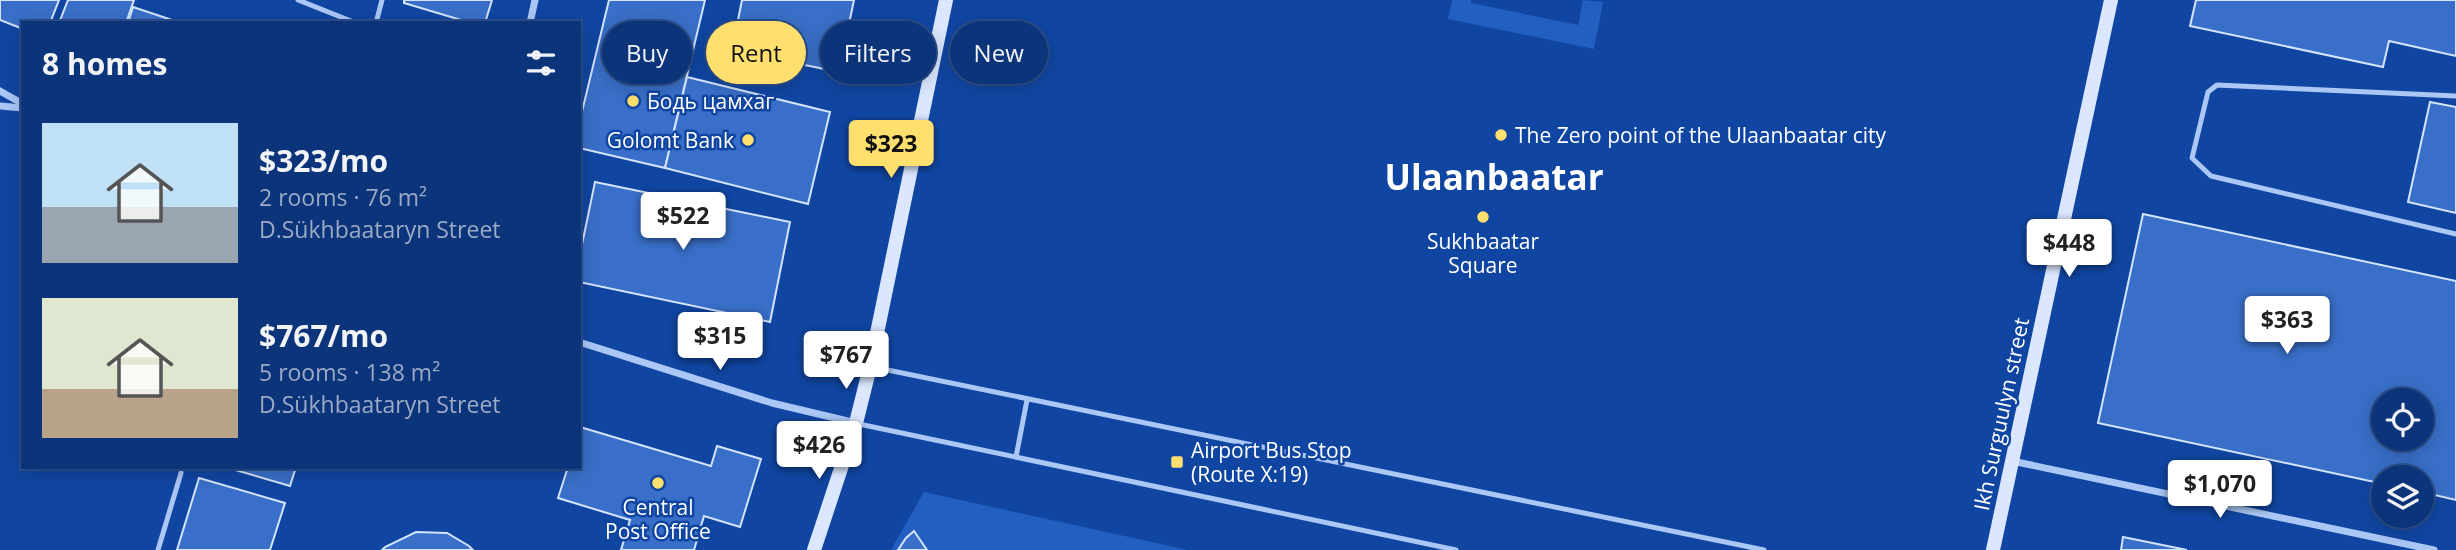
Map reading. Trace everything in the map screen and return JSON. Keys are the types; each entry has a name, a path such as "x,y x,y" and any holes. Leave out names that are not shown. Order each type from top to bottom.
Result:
{"main road":[{"path":"814,550 856,423 870,367 946,0"},
{"name":"Ikh Surguulyn street","path":"1993,550 2111,0"}],"street":[{"path":"531,21 536,0"},
{"path":"0,91 21,105"},
{"path":"0,106 21,106"},
{"path":"581,343 772,404 856,423"},
{"path":"2012,461 2434,550"}],"lane":[{"path":"298,0 351,21"},
{"path":"377,21 382,0"},
{"path":"2456,96 2217,85 2208,92 2192,158 2211,176 2456,234"},
{"path":"870,367 1764,550"},
{"path":"1016,457 1027,400"},
{"path":"856,423 1456,550"},
{"path":"158,550 181,473"}],"shaded area":[{"path":"1452,0 1471,0 1471,3 1578,25 1583,0 1603,2 1594,49 1448,19"},
{"path":"924,492 1188,550 891,550"}],"building":[{"path":"0,0 59,0 51,21 21,21 21,28 0,20"},
{"path":"68,0 134,0 127,21 60,21"},
{"path":"404,0 492,0 486,21 464,21 404,3"},
{"name":"Бодь цамхаг","path":"609,0 705,0 692,55 692,21 604,21"},
{"path":"742,0 854,0 850,21 820,21 820,68 806,65 806,21 738,21"},
{"path":"2196,0 2456,0 2456,56 2389,41 2383,67 2190,26"},
{"path":"133,7 175,21 129,21"},
{"name":"Бодь цамхаг","path":"602,29 602,84 685,84 665,168 581,148 581,116"},
{"name":"Golomt Bank","path":"692,78 706,82 706,84 716,84 830,112 808,204 665,168 685,84 692,84"},
{"path":"2430,102 2456,107 2456,213 2408,202"},
{"path":"595,182 790,222 770,322 581,282 581,249"},
{"path":"2143,214 2456,281 2456,500 2434,495 2434,465 2371,465 2371,481 2098,423"},
{"name":"Central Post Office","path":"581,427 711,466 717,446 761,459 740,527 704,516 694,550 621,550 630,520 558,498 567,469 581,469"},
{"path":"232,469 295,469 290,486"},
{"path":"199,478 285,503 270,550 177,550"},
{"path":"914,531 927,550 898,550 906,538"},
{"path":"416,532 447,533 473,550 382,550"},
{"path":"2123,537 2187,550 2121,550"}],"place":[{"name":"Бодь цамхаг","path":"633,101"},
{"name":"The Zero point of the Ulaanbaatar city","path":"1501,135"},
{"name":"Golomt Bank","path":"748,140"},
{"name":"Sukhbaatar Square","path":"1483,217"},
{"name":"Airport Bus Stop (Route X:19)","path":"1177,462"},
{"name":"Central Post Office","path":"658,483"}],"district":[{"name":"Ulaanbaatar","path":"1494,176"}]}
